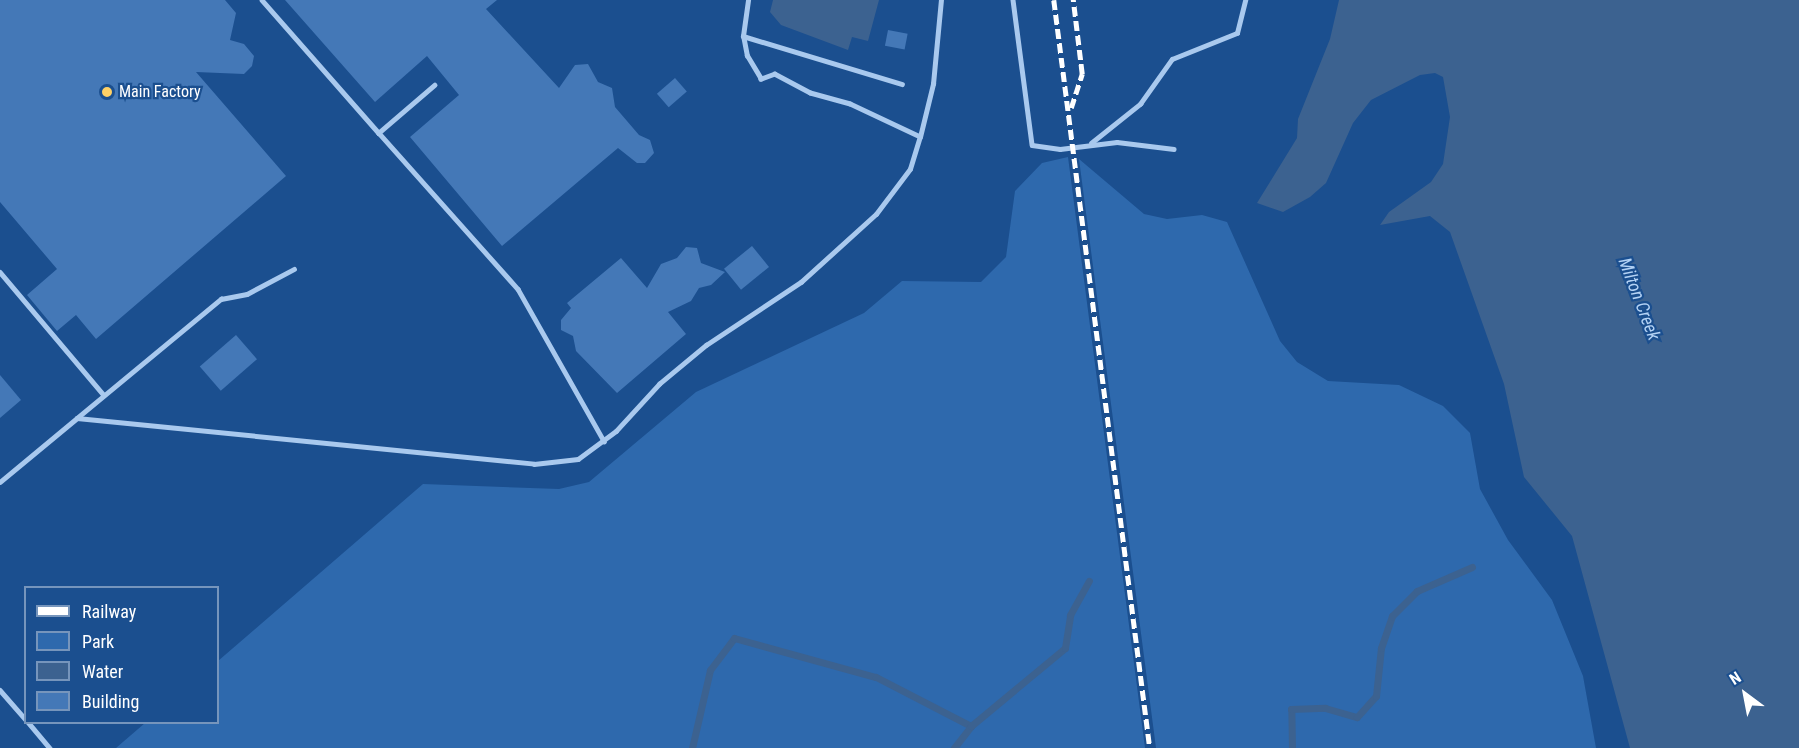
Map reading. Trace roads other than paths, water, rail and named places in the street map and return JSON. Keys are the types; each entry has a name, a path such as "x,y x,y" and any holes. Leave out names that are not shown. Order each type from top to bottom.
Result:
{"lane":[{"path":"262,0 518,290 604,441"},
{"path":"748,0 743,36 747,56 761,80 775,74 810,93 850,104 920,137"},
{"path":"77,418 534,464 578,459 604,441 706,345 783,297 876,214 907,175 920,137 933,84 941,0"},
{"path":"1013,0 1027,86 1030,142 1050,149 1117,142 1174,149"},
{"path":"1086,145 1140,104 1172,59 1237,33 1245,0"},
{"path":"743,36 902,84"},
{"path":"379,133 435,85"},
{"path":"0,482 221,299 248,294 294,269"},
{"path":"0,272 104,395"},
{"path":"0,690 24,718"},
{"path":"30,724 50,748"}],"water":[{"path":"773,0 879,0 868,41 852,37 848,50 781,25 770,12"},
{"name":"Milton Creek","path":"1339,0 1799,0 1799,748 1630,748 1572,536 1524,477 1504,384 1450,232 1430,216 1380,225 1389,212 1431,182 1443,164 1450,117 1443,77 1435,73 1420,75 1371,100 1353,123 1326,183 1310,197 1283,212 1257,203 1297,138 1298,119 1330,39"}],"waterway":[{"path":"1292,748 1291,709 1325,708 1357,717 1376,696 1381,648 1392,616 1417,591 1472,567"},
{"path":"954,748 971,726 1065,648 1070,615 1089,581"},
{"path":"692,748 710,670 734,638 876,677 971,726"}],"railway":[{"path":"1054,0 1150,748"},
{"path":"1071,108 1082,74 1073,0"}],"place":[{"name":"Main Factory","path":"107,92"}]}
